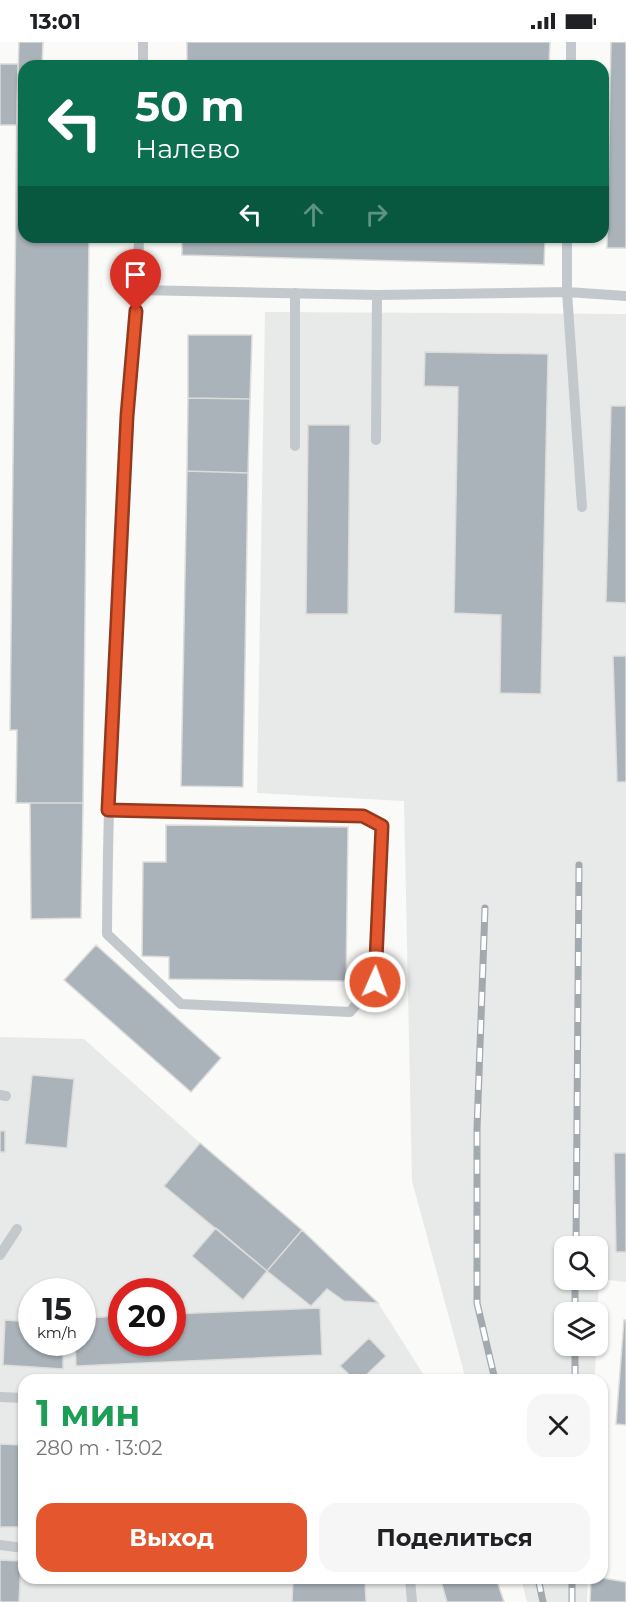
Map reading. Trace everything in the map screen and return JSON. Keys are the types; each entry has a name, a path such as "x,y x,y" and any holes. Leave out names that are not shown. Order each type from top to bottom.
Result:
{"lane":[{"path":"143,42 143,60"},
{"path":"571,42 571,60"},
{"path":"108,810 363,816 382,826 375,982 350,1012 181,1004 107,934 108,810 127,416 140,243"},
{"path":"567,243 567,292 582,507"},
{"path":"138,290 377,295 567,292 626,296"},
{"path":"295,293 295,446"},
{"path":"376,440 377,295"},
{"path":"0,1255 17,1229"},
{"path":"0,1397 18,1398"},
{"path":"0,1545 18,1547"},
{"path":"410,1584 412,1602"}],"shaded area":[{"path":"265,312 626,314 626,1282 608,1280 608,1236 554,1236 554,1290 598,1290 598,1302 554,1302 554,1356 596,1356 595,1374 464,1374 412,1181 404,801 257,793"},
{"path":"0,1037 84,1039 302,1230 378,1303 423,1374 18,1374 18,1584 498,1584 504,1602 0,1602"},
{"path":"522,1584 588,1584 587,1602 527,1602"}],"building":[{"path":"19,42 43,42 42,60 18,60"},
{"path":"187,42 550,42 549,60 187,60"},
{"path":"611,42 626,42 626,248 607,248 609,243"},
{"path":"0,64 18,64 17,125 0,125"},
{"path":"17,104 18,243 89,243 83,803 16,803 17,730 10,730"},
{"path":"182,243 545,243 544,265 182,255"},
{"path":"188,335 252,335 250,399 188,398"},
{"path":"425,352 548,354 541,694 500,693 501,615 454,613 458,387 424,386"},
{"path":"188,398 250,399 248,473 187,471"},
{"path":"611,406 626,406 626,603 606,602"},
{"path":"308,425 350,425 348,614 306,614"},
{"path":"187,471 248,473 243,787 181,786"},
{"path":"613,656 626,656 626,782 617,782"},
{"path":"30,803 83,803 81,918 31,919"},
{"path":"166,825 348,827 346,981 169,979 169,957 142,956 143,862 166,862"},
{"path":"96,945 221,1058 191,1092 64,980"},
{"path":"32,1075 74,1079 67,1148 25,1144"},
{"path":"0,1131 5,1131 5,1152 0,1152"},
{"path":"200,1143 302,1230 267,1271 164,1186"},
{"path":"614,1153 626,1153 626,1252 616,1252"},
{"path":"216,1228 267,1271 243,1300 192,1256"},
{"path":"302,1230 378,1303 344,1301 327,1289 311,1306 267,1271"},
{"path":"320,1308 322,1355 76,1366 76,1356 96,1356 96,1317 108,1317 108,1356 186,1356 186,1313"},
{"path":"5,1320 18,1321 18,1356 63,1356 63,1369 3,1365"},
{"path":"624,1320 626,1320 626,1425 616,1424"},
{"path":"369,1338 386,1356 367,1374 349,1374 340,1366"},
{"path":"0,1444 18,1445 18,1527 0,1527"},
{"path":"0,1560 18,1561 19,1602 0,1602"},
{"path":"608,1579 626,1582 626,1602 590,1602 591,1584 608,1584"},
{"path":"293,1584 365,1584 366,1602 292,1602"},
{"path":"442,1584 498,1584 504,1602 447,1602"}],"railway":[{"path":"576,1236 579,865"},
{"path":"485,908 477,1129 477,1303 494,1374"},
{"path":"575,1290 575,1302"},
{"path":"575,1356 575,1374"},
{"path":"539,1584 543,1602"},
{"path":"572,1584 572,1602"}],"route":[{"path":"136,311 127,416 108,810 363,816 382,826 375,982"}]}
